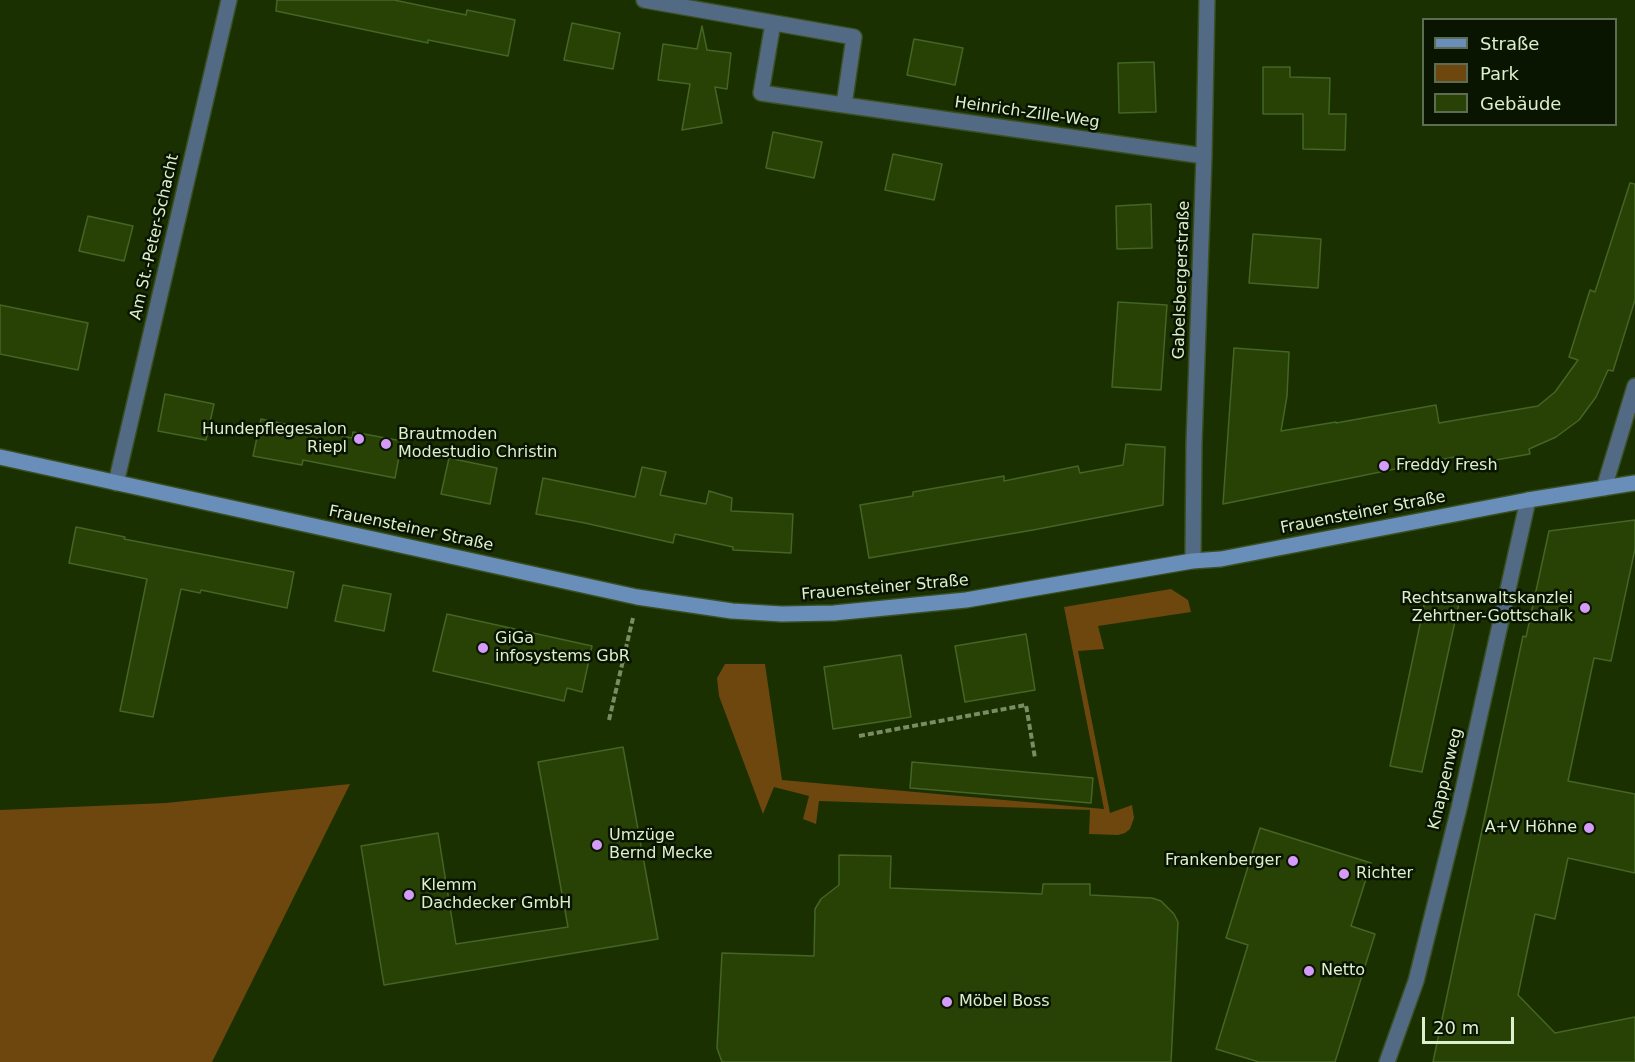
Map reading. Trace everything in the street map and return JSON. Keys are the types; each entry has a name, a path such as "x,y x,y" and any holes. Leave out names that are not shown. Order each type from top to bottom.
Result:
{"main road":[{"name":"Frauensteiner Straße","path":"0,458 637,597 732,611 782,614 834,614 966,600 1232,556 1528,500 1635,483"}],"street":[{"name":"Am St.-Peter-Schacht","path":"116,483 229,0"},
{"path":"644,0 854,37 844,105"},
{"name":"Gabelsbergerstraße","path":"1193,561 1194,444 1207,0"},
{"name":"Heinrich-Zille-Weg","path":"773,23 761,93 1204,156"},
{"path":"1604,488 1635,386"},
{"name":"Knappenweg","path":"1387,1062 1416,981 1459,808 1528,500"}],"path":[{"path":"609,720 630,634"},
{"path":"859,736 1026,705 1035,758"}],"green space":[{"path":"1171,589 1188,600 1191,612 1098,626 1104,649 1078,651 1110,813 1132,805 1134,818 1130,829 1125,833 1118,835 1089,834 1090,810 819,801 816,824 803,819 809,796 774,787 763,814 719,696 717,678 725,664 765,664 782,780 1104,809 1064,607"},
{"path":"350,784 212,1062 0,1062 0,810 166,803"}],"building":[{"path":"277,0 394,0 466,15 467,10 515,20 508,56 428,40 428,43 276,11"},
{"path":"572,23 620,33 613,69 564,60"},
{"path":"702,26 707,50 731,53 727,89 715,87 722,123 682,130 690,84 658,80 663,44 697,49"},
{"path":"914,39 963,48 955,85 907,75"},
{"path":"1154,62 1156,112 1119,113 1118,63"},
{"path":"1263,67 1290,67 1290,77 1330,78 1329,114 1346,114 1345,150 1303,149 1303,114 1263,114"},
{"path":"773,132 822,142 814,178 766,168"},
{"path":"893,154 942,164 934,200 885,190"},
{"path":"1630,183 1635,184 1635,300 1613,371 1608,370 1596,397 1579,420 1556,437 1529,449 1530,454 1461,466 1459,456 1223,504 1234,348 1289,352 1287,396 1281,431 1436,405 1439,423 1538,406 1555,392 1578,360 1569,357 1590,290 1595,292"},
{"path":"1151,204 1152,248 1117,249 1116,206"},
{"path":"88,216 133,226 124,261 79,251"},
{"path":"1253,234 1321,239 1318,288 1249,283"},
{"path":"1118,302 1167,305 1161,390 1112,387"},
{"path":"0,305 88,323 78,370 0,354"},
{"path":"165,394 214,404 206,440 158,431"},
{"path":"261,419 352,438 353,432 402,441 395,478 303,460 302,465 253,456"},
{"path":"1126,444 1165,447 1163,505 869,558 860,505 913,496 913,492 1004,476 1004,481 1078,466 1080,473 1123,465"},
{"path":"449,458 497,468 490,504 441,494"},
{"path":"642,467 666,472 660,495 706,504 709,491 732,498 731,511 793,514 791,553 733,550 733,547 675,534 673,543 536,514 543,478 635,497"},
{"path":"1635,520 1635,549 1611,661 1594,658 1568,781 1635,794 1635,873 1568,858 1555,919 1535,914 1518,995 1555,1033 1635,1017 1635,1062 1433,1062 1523,636 1526,637 1549,531"},
{"path":"76,527 125,537 124,539 294,572 287,608 201,590 200,593 181,589 153,717 120,711 147,579 69,563"},
{"path":"343,585 391,594 384,631 335,621"},
{"path":"1426,596 1459,603 1422,772 1390,766"},
{"path":"447,614 592,646 582,692 567,688 564,701 433,671"},
{"path":"1026,634 1035,690 965,702 955,646"},
{"path":"901,655 911,717 833,729 824,667"},
{"path":"623,747 658,939 384,985 361,846 438,833 456,944 568,927 538,762"},
{"path":"912,762 1093,778 1091,803 910,788"},
{"path":"1260,828 1371,863 1351,926 1375,934 1335,1062 1259,1062 1216,1049 1248,945 1226,938"},
{"name":"Möbel Boss","path":"839,855 891,856 890,888 1042,894 1043,884 1090,884 1090,895 1152,898 1161,901 1174,914 1178,922 1171,1062 722,1062 717,1048 722,953 814,956 815,909 821,899 839,885"}],"place":[{"name":"Hundepflegesalon Riepl","path":"359,439"},
{"name":"Brautmoden Modestudio Christin","path":"386,444"},
{"name":"Freddy Fresh","path":"1384,466"},
{"name":"Rechtsanwaltskanzlei Zehrtner-Gottschalk","path":"1585,608"},
{"name":"GiGa infosystems GbR","path":"483,648"},
{"name":"A+V Höhne","path":"1589,828"},
{"name":"Umzüge Bernd Mecke","path":"597,845"},
{"name":"Frankenberger","path":"1293,861"},
{"name":"Richter","path":"1344,874"},
{"name":"Klemm Dachdecker GmbH","path":"409,895"},
{"name":"Netto","path":"1309,971"},
{"name":"Möbel Boss","path":"947,1002"}]}
